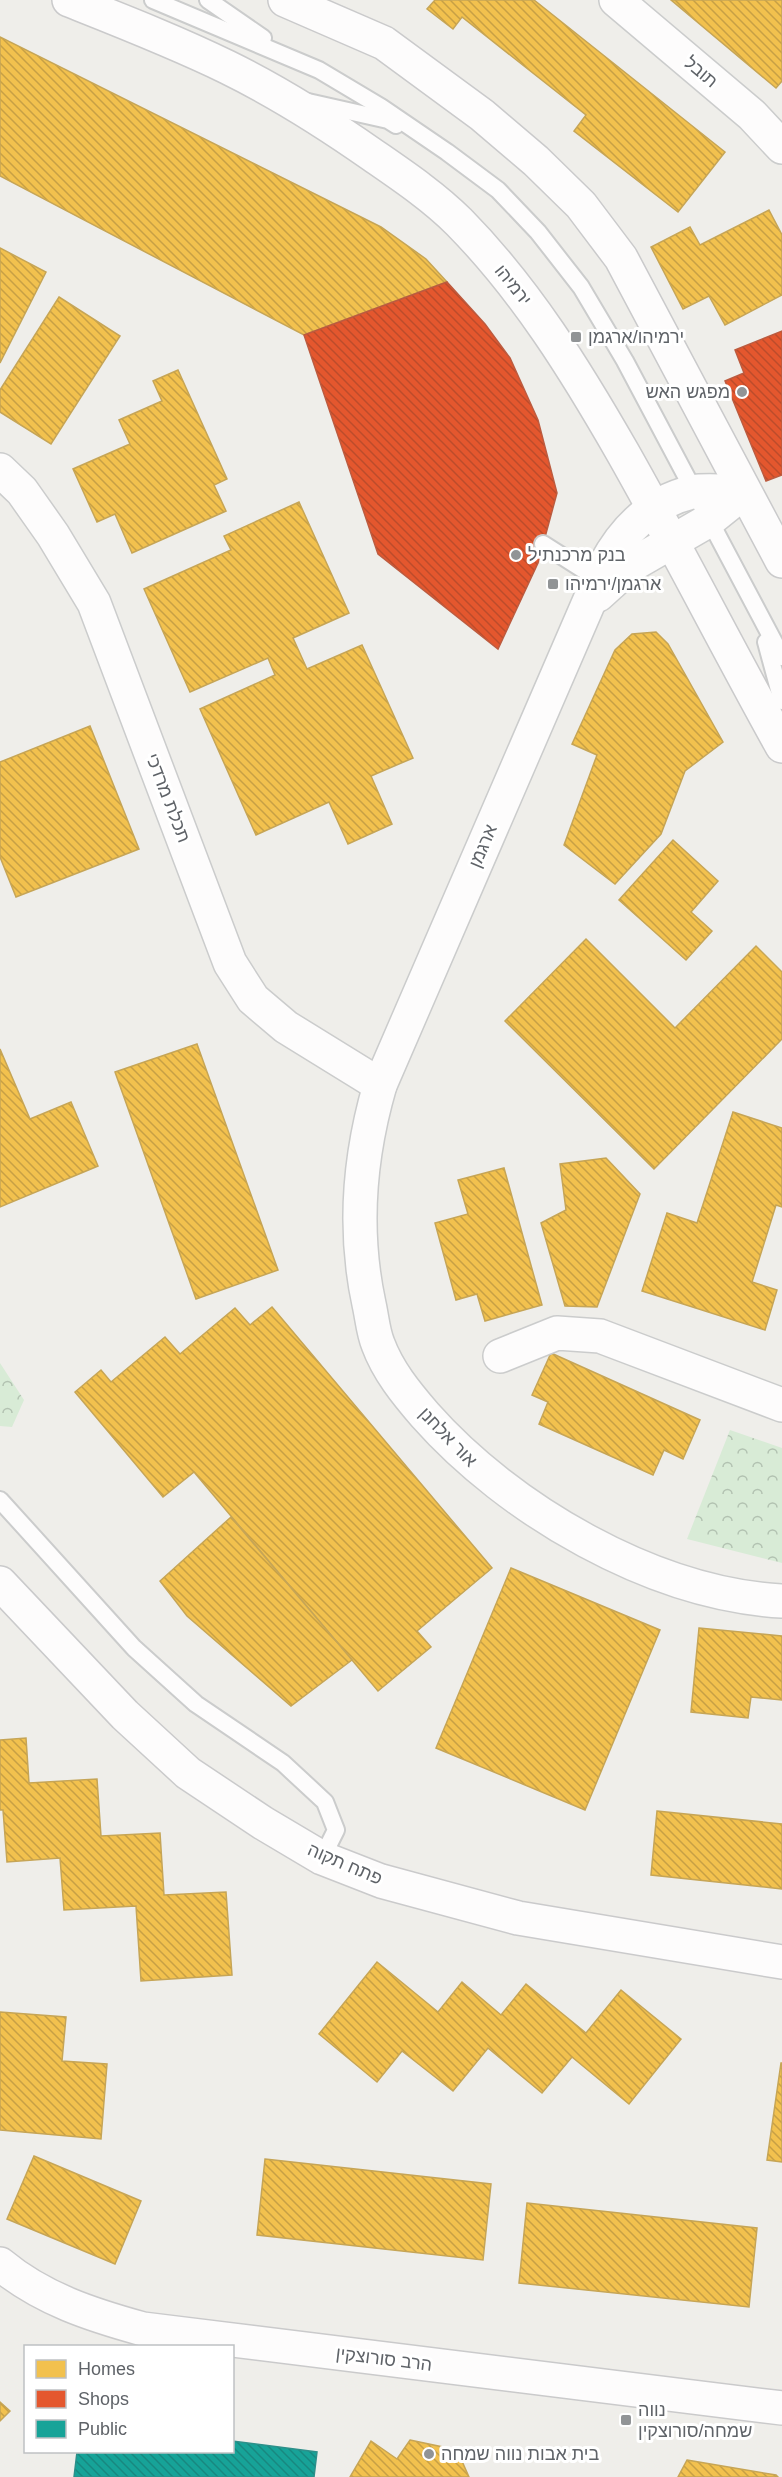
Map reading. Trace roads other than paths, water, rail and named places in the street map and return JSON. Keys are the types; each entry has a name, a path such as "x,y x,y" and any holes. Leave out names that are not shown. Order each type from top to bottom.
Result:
{"street":[{"name":"ירמיהו","path":"69,0 163,37 285,98 341,133 399,174 457,221 506,275 548,330 594,402 673,541 782,746"},
{"path":"285,0 384,43 482,116 536,161 581,205 621,258 782,561"},
{"name":"תובל","path":"616,0 752,115 782,147"},
{"name":"תכלת מרדכי","path":"0,470 22,491 35,509 94,603 230,963 253,999 286,1027 380,1085"},
{"name":"ארגמן","path":"380,1085 563,660 593,593 623,535 654,508 693,492 744,492"},
{"name":"ארגמן","path":"593,593 603,589 618,576 708,521 744,492"},
{"name":"אור אלחנן","path":"380,1085 367,1133 362,1171 359,1238 366,1290 377,1343 399,1385 442,1434 484,1474 547,1519 620,1557 693,1585 760,1600 782,1602"},
{"path":"500,1356 557,1333 600,1336 782,1405"},
{"name":"פתח תקוה","path":"0,1583 125,1714 188,1773 263,1823 322,1858 381,1881 518,1918 782,1962"},
{"name":"הרב סורוצקין","path":"0,2264 45,2295 92,2315 143,2329 782,2408"}],"lane":[{"path":"153,0 319,70 447,152 498,190 538,232 580,287 625,361 782,657"},
{"path":"208,0 288,55"},
{"path":"285,98 388,120 447,152"},
{"path":"543,544 593,593"},
{"path":"760,618 782,701"},
{"path":"0,1500 134,1648 196,1704 283,1763 326,1802 336,1830 322,1858"}],"place":[{"name":"ירמיהו/ארגמן","path":"576,337"},
{"name":"מפגש האש","path":"742,392"},
{"name":"בנק מרכנתיל","path":"516,555"},
{"name":"ארגמן/ירמיהו","path":"553,584"},
{"name":"נווה שמחה/סורוצקין","path":"626,2420"},
{"name":"בית אבות נווה שמחה","path":"429,2454"}]}
